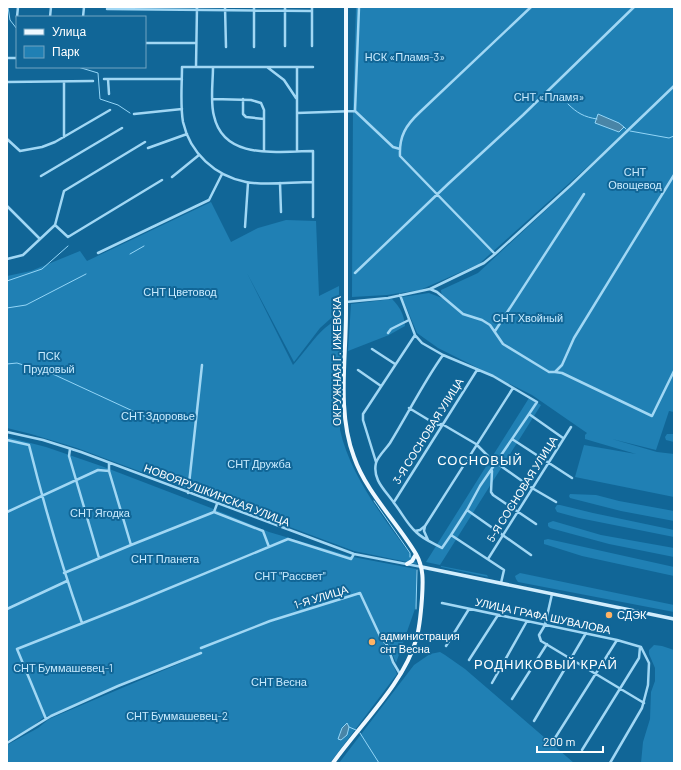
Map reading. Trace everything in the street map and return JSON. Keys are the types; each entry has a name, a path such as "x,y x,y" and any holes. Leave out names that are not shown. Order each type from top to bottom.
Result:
{"main road":[{"name":"ОКРУЖНАЯ Г. ИЖЕВСКА","path":"333,763 407,664 416,640 420,616 423,578 422,567 416,554 361,473 350,447 346,428 344,409 346,302 346,7"},
{"path":"407,564 412,561 416,554"}],"street":[{"path":"196,67 197,7"},
{"path":"356,111 359,7"},
{"path":"495,254 400,156 400,148 409,122 531,7"},
{"path":"355,273 437,194 523,115 634,7"},
{"path":"107,9 197,11 225,9 312,9 312,46"},
{"path":"225,9 226,47"},
{"path":"254,9 254,47"},
{"path":"285,9 285,46"},
{"path":"146,43 196,43"},
{"path":"313,67 182,67 183,122 192,146 210,166 235,180 280,183 313,182"},
{"path":"213,67 213,115 219,129 227,139 243,149 264,151 313,151 313,217"},
{"path":"266,67 284,80 297,99"},
{"path":"296,151 297,67"},
{"path":"104,79 182,79"},
{"path":"108,79 108,94"},
{"path":"7,82 93,81"},
{"path":"64,82 64,137"},
{"path":"346,302 400,296 430,289 484,263 571,185 674,86"},
{"path":"213,99 254,100 261,103 264,110 264,151"},
{"path":"243,100 243,114 246,118 264,119"},
{"path":"134,114 182,109"},
{"path":"7,138 20,151 42,147 64,137 110,110"},
{"path":"297,113 356,111 393,146 400,148"},
{"path":"41,176 122,128"},
{"path":"148,148 187,134"},
{"path":"7,259 23,255 55,225 64,191 145,142"},
{"path":"172,177 199,155"},
{"path":"98,253 209,200 222,174"},
{"path":"555,372 562,364 574,338 674,175"},
{"path":"55,225 68,237 162,180"},
{"path":"245,227 248,182"},
{"path":"280,183 281,212"},
{"path":"496,331 584,194"},
{"path":"7,206 40,239"},
{"path":"430,289 437,292 463,314 482,320 490,325 496,331 503,344 549,372 562,372 652,416 674,372"},
{"path":"400,296 415,335 422,343 443,355 493,376 537,402 480,486 452,535 442,548 415,531 405,520 394,502 385,493 376,474 376,462 362,417 364,411 415,335"},
{"path":"388,333 391,329 409,320"},
{"path":"372,349 396,364"},
{"path":"376,462 390,442 433,368 443,355"},
{"path":"188,493 202,366"},
{"path":"358,370 381,386"},
{"name":"3-Я СОСНОВАЯ УЛИЦА","path":"394,502 477,370"},
{"path":"415,531 420,530 425,526 513,388"},
{"path":"409,408 437,425 442,424 476,444 485,454 496,462 532,488 556,502"},
{"path":"529,414 564,438"},
{"name":"5-Я СОСНОВАЯ УЛИЦА","path":"488,559 571,427"},
{"name":"НОВОЯРУШКИНСКАЯ УЛИЦА","path":"7,432 43,440 110,463 354,554 422,567"},
{"path":"512,439 572,478"},
{"path":"7,440 29,445 64,573 82,623"},
{"path":"70,449 69,456 99,558"},
{"path":"110,463 109,471 131,545"},
{"path":"492,469 492,494 536,524"},
{"path":"7,512 98,470 109,471"},
{"path":"214,512 217,504"},
{"path":"467,510 531,555"},
{"path":"64,573 214,512 263,532 269,547"},
{"path":"425,526 424,531 429,541"},
{"path":"452,535 504,570 501,583"},
{"path":"46,719 17,649 288,539 351,559 354,554"},
{"path":"422,567 674,619"},
{"path":"7,609 68,581"},
{"name":"1-Я УЛИЦА","path":"201,648 270,621 360,593 380,636 387,645 393,662 401,674"},
{"path":"552,594 539,638 541,641 644,703"},
{"name":"УЛИЦА ГРАФА ШУВАЛОВА","path":"442,603 586,633 640,647"},
{"path":"446,646 469,609"},
{"path":"469,660 498,615"},
{"path":"492,682 527,621"},
{"path":"534,721 586,633"},
{"path":"555,738 617,640"},
{"path":"512,699 547,644"},
{"path":"582,750 639,658 640,647"},
{"path":"610,763 644,703 648,684 649,663 640,647"},
{"path":"7,743 46,719 118,686 201,653"}],"green space":[{"path":"356,7 673,7 674,412 669,411 656,450 612,439 657,452 674,454 674,497 575,477 584,445 636,454 585,439 585,435 587,433 532,395 438,348 417,333 402,297 429,293 442,298 441,290 478,273 628,132 479,264 420,290 387,295 352,297 353,105"},
{"path":"211,202 231,242 258,228 286,220 316,221 319,296 339,286 339,311 320,328 294,362 247,273 293,365 326,327 340,318 340,430 345,448 372,500 417,564 354,551 77,448 7,428 7,276 31,271 80,251 87,261"},
{"path":"392,299 401,311 405,326 389,335 348,351 351,304"},
{"path":"529,398 541,405 440,565 426,562"},
{"path":"667,434 674,434 674,442 666,440 665,437"},
{"path":"7,437 46,447 104,467 269,532 353,557 416,569 416,606 396,663 387,640 384,644 397,674 330,763 7,763 7,745 38,728 49,719 202,654 202,652 43,718 29,729 7,741"},
{"path":"570,494 596,495 619,501 674,511 674,521 621,511 570,498"},
{"path":"557,505 674,530 674,537 579,518 557,512 555,508"},
{"path":"553,521 601,535 674,548 674,557 609,544 550,528 548,523"},
{"path":"548,539 674,567 674,576 582,556 544,544 544,540"},
{"path":"441,567 487,575 488,577"},
{"path":"520,573 674,605 674,612 518,582 515,576"},
{"path":"654,645 674,650 674,763 641,763 643,742 650,719 651,692 655,681 655,668 649,654 649,650"},
{"path":"440,652 465,669 574,763 339,763 414,665 430,654"}],"shaded area":[{"path":"598,114 619,123 624,127 619,132 595,123"},
{"path":"347,723 349,727 347,735 341,740 338,739 342,728"}],"waterway":[{"path":"8,7 10,20 16,28"},
{"path":"81,68 98,73 100,99 118,105 130,113"},
{"path":"568,104 581,114 597,119"},
{"path":"630,131 669,138 674,136"},
{"path":"7,281 42,269 68,246"},
{"path":"130,254 144,246"},
{"path":"7,308 26,305 86,274"},
{"path":"7,364 17,363 55,375 148,418"},
{"path":"374,501 410,553 410,557"},
{"path":"416,609 417,570"},
{"path":"349,727 356,730"},
{"path":"360,733 379,763"}],"place":[{"name":"СДЭК","path":"609,615"},
{"name":"администрация снт Весна","path":"372,642"}],"district":[{"name":"СОСНОВЫЙ","path":"480,460"},
{"name":"РОДНИКОВЫЙ КРАЙ","path":"546,664"}],"park label":[{"name":"НСК «Пламя-3»","path":"405,57"},
{"name":"СНТ «Пламя»","path":"549,97"},
{"name":"СНТ Овощевод","path":"635,178"},
{"name":"СНТ Цветовод","path":"180,292"},
{"name":"СНТ Хвойный","path":"528,318"},
{"name":"ПСК Прудовый","path":"49,362"},
{"name":"СНТ Здоровье","path":"158,416"},
{"name":"СНТ Дружба","path":"259,464"},
{"name":"СНТ Ягодка","path":"100,513"},
{"name":"СНТ Планета","path":"165,559"},
{"name":"СНТ \"Рассвет\"","path":"290,576"},
{"name":"СНТ Буммашевец-1","path":"63,668"},
{"name":"СНТ Весна","path":"279,682"},
{"name":"СНТ Буммашевец-2","path":"177,716"}]}
